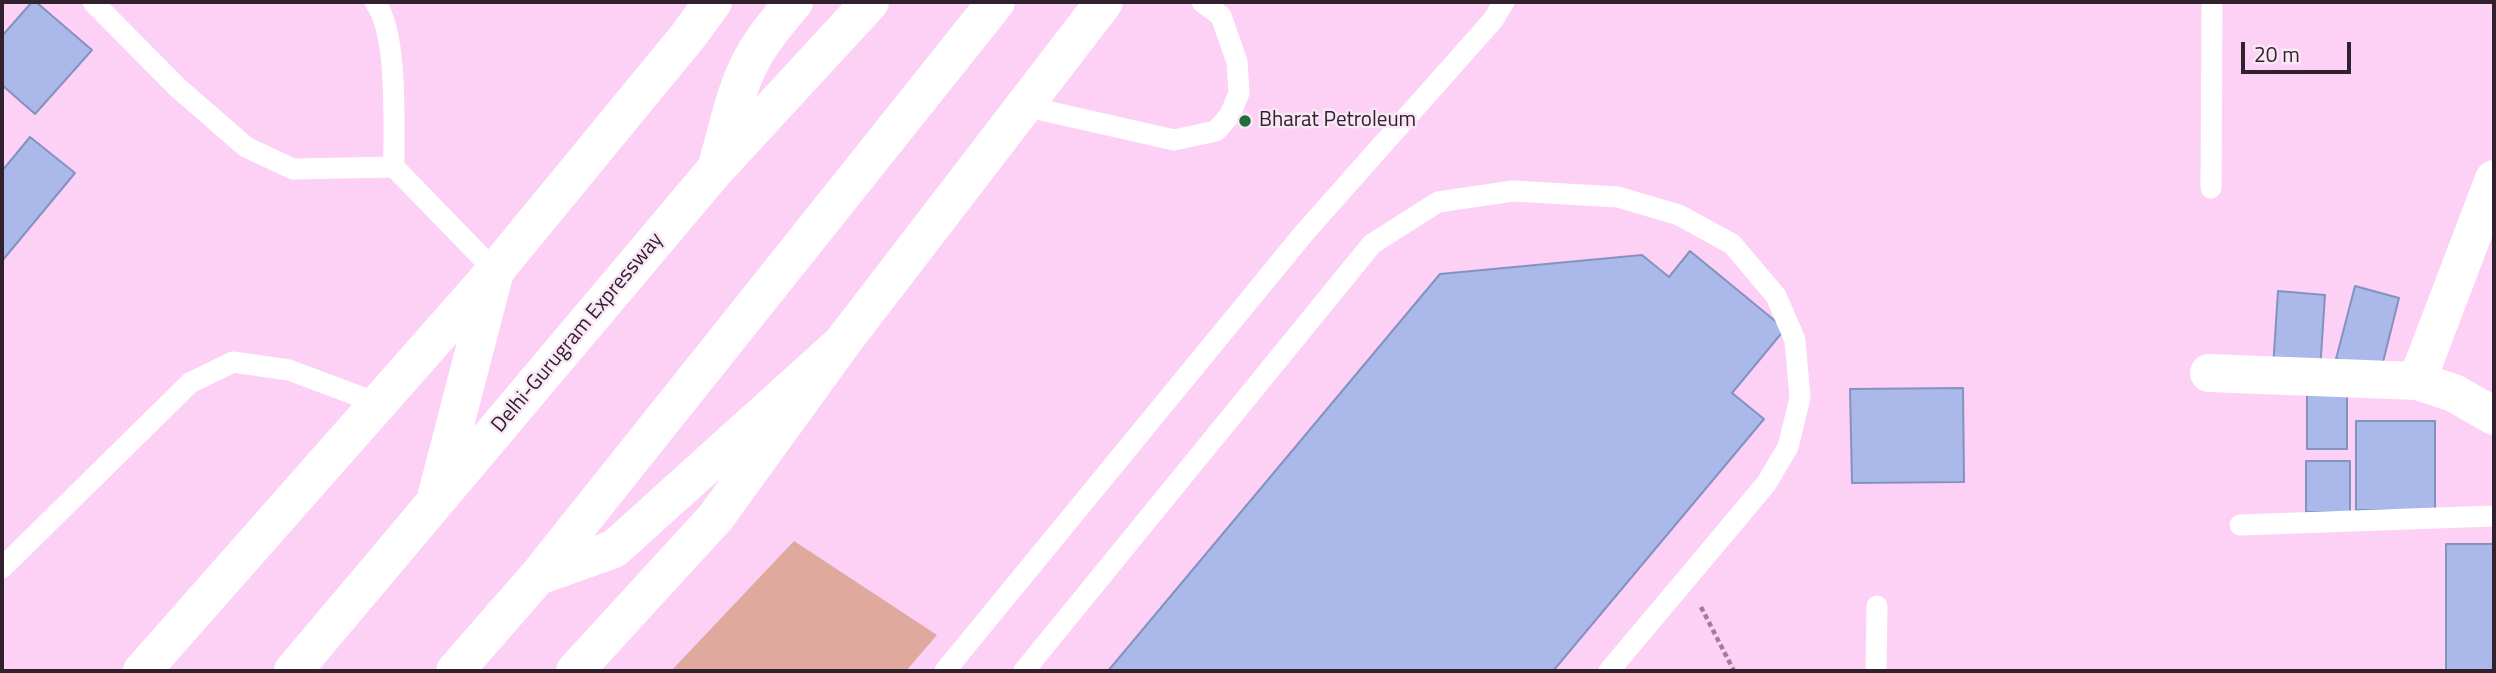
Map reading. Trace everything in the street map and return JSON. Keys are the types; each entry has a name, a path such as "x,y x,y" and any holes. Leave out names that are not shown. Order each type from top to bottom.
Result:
{"main road":[{"path":"142,671 495,271 713,2"},
{"path":"715,170 744,76 764,39 793,2"},
{"name":"Delhi-Gurugram Expressway","path":"293,671 715,170 870,2"},
{"path":"455,671 538,576 996,2"},
{"path":"575,671 716,517 842,343 1104,2"},
{"path":"2417,381 2494,179"},
{"path":"435,502 495,271"},
{"path":"538,576 614,549 842,343"},
{"path":"2209,373 2417,381 2454,393 2494,416"}],"lane":[{"path":"93,2 177,87 246,147 293,169 394,167"},
{"path":"375,2 383,13 391,55 394,167 495,271"},
{"path":"1024,106 1174,140 1216,131 1230,115 1239,93 1237,62 1221,16 1202,2"},
{"path":"945,671 1305,232 1493,20 1504,2"},
{"path":"2211,188 2212,2"},
{"path":"1024,671 1372,244 1438,202 1513,191 1618,197 1679,215 1732,244 1776,296 1795,340 1800,398 1788,447 1766,484 1609,671"},
{"path":"2,568 190,383 233,362 289,370 377,403"},
{"path":"2240,525 2494,516"},
{"path":"1876,671 1877,606"}],"path":[{"path":"1686,579 1734,671"}],"shaded area":[{"path":"794,541 937,635 906,671 671,671"}],"building":[{"path":"32,2 36,2 92,50 35,114 2,85 2,36"},
{"path":"30,137 75,173 2,261 2,171"},
{"path":"1690,251 1785,329 1732,393 1764,419 1553,671 1108,671 1440,274 1642,255 1669,277"},
{"path":"2355,286 2399,298 2381,370 2336,359"},
{"path":"2278,291 2325,295 2320,371 2273,368"},
{"path":"1963,388 1964,482 1852,483 1850,389"},
{"path":"2307,394 2347,394 2347,449 2307,449"},
{"path":"2356,421 2435,421 2435,510 2356,510"},
{"path":"2306,461 2350,461 2350,512 2306,512"},
{"path":"2446,544 2494,544 2494,671 2446,671"}],"place":[{"name":"Bharat Petroleum","path":"1245,121"}]}
